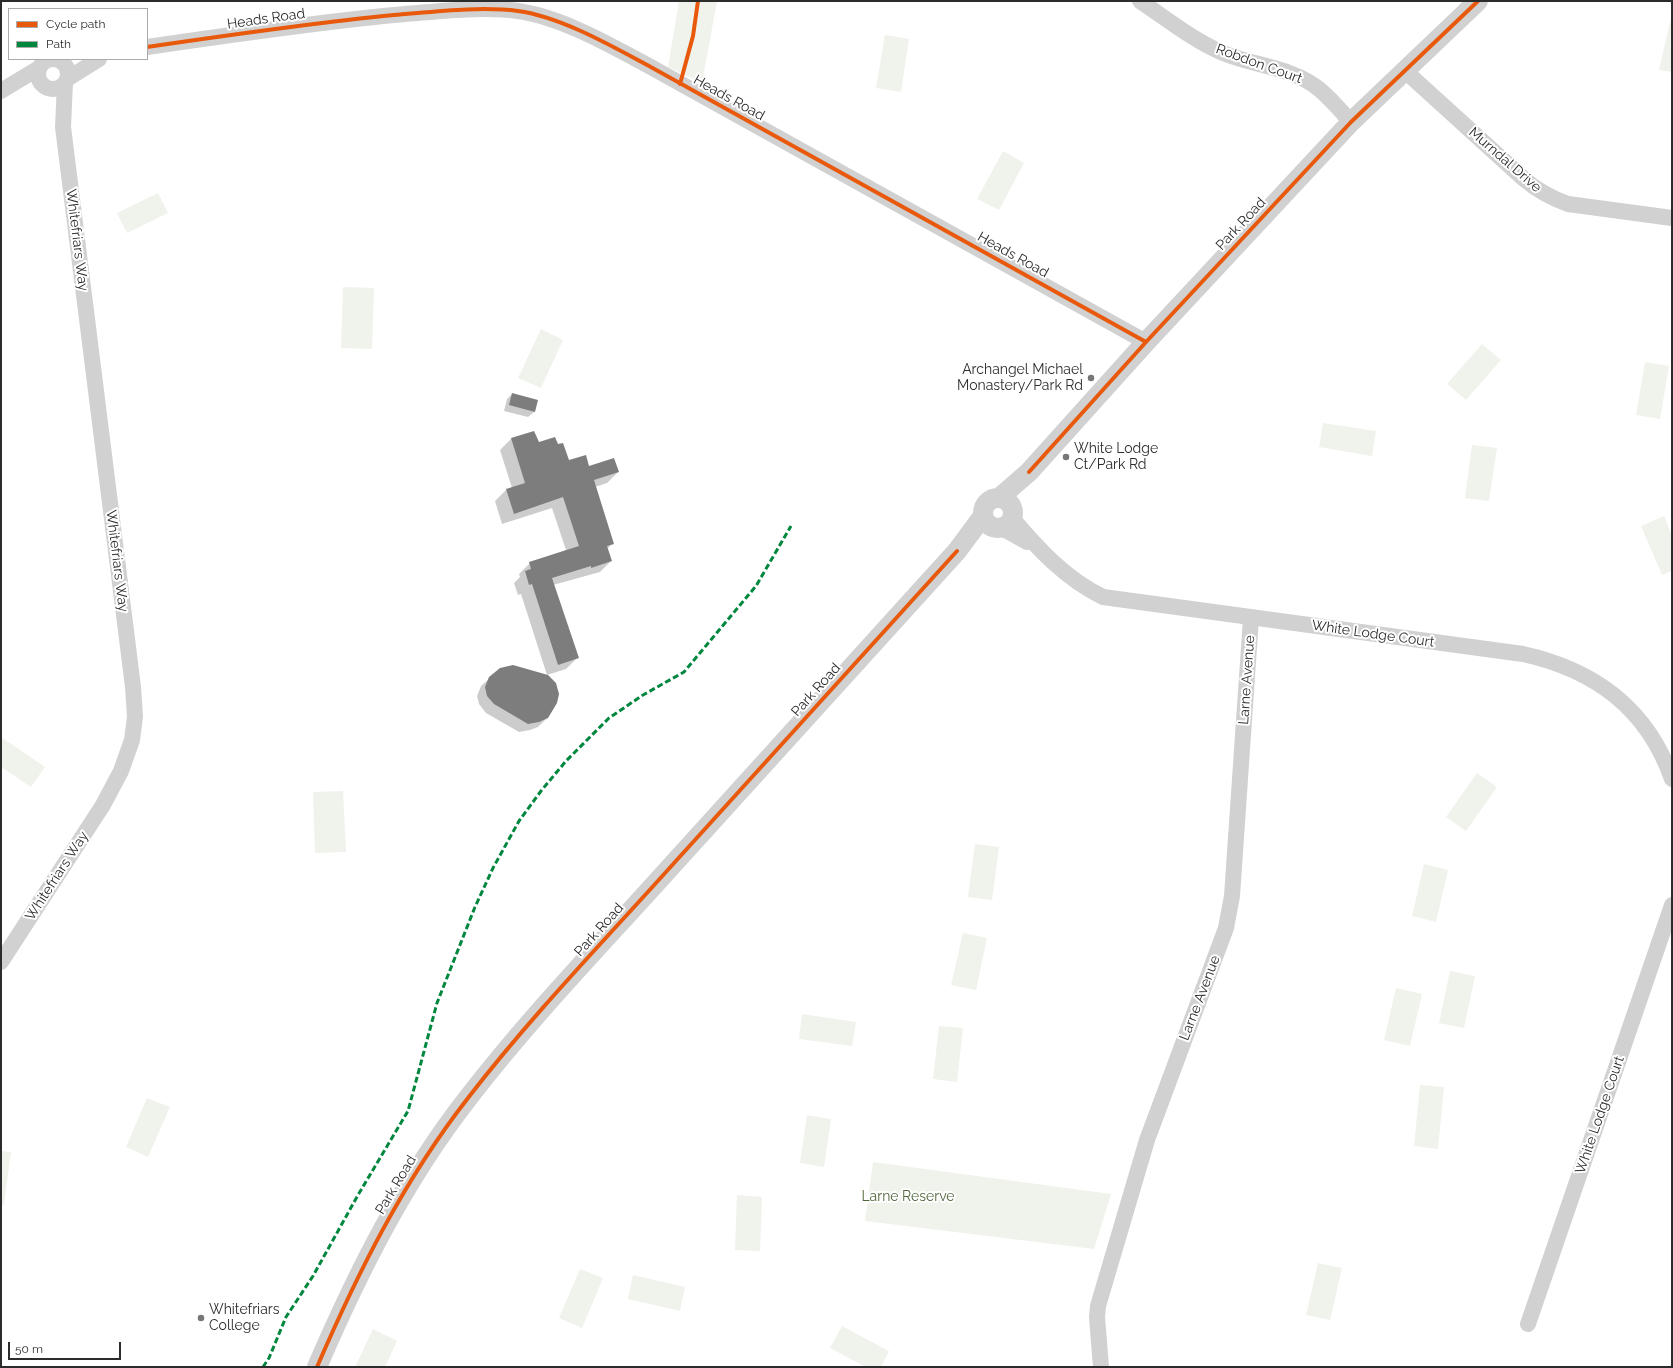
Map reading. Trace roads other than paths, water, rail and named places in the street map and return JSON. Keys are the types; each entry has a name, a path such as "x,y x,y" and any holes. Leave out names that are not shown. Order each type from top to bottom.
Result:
{"street":[{"name":"Robdon Court","path":"1140,1 1202,42 1223,53 1283,71 1303,79 1319,89 1351,122"},
{"name":"Park Road","path":"317,1367 343,1306 369,1254 417,1171 467,1099 542,1010 957,551 1000,516 1029,472 1146,342 1351,122 1478,1"},
{"name":"Heads Road","path":"148,47 343,20 434,12 497,9 519,11 548,18 605,43 649,66 1146,342"},
{"path":"1,92 39,68 46,61 56,60 61,62 76,60"},
{"path":"1,92 46,88 58,89 66,81 98,60"},
{"path":"61,62 67,69 66,81"},
{"path":"39,68 38,78 46,88"},
{"name":"Murndal Drive","path":"1404,70 1524,179 1537,190 1553,199 1568,204 1672,218"},
{"name":"Whitefriars Way","path":"1,962 103,805 121,771 132,740 135,717 133,687 63,126 66,81"},
{"name":"Whitefriars Way","path":"46,88 63,126"},
{"name":"White Lodge Court","path":"1000,516 1079,584 1103,597 1523,654 1549,660 1576,670 1614,694 1638,717 1655,742 1672,779"},
{"name":"Larne Avenue","path":"1101,1367 1096,1317 1100,1299 1147,1140 1226,928 1230,911 1251,618"},
{"name":"White Lodge Court","path":"1528,1324 1672,905"}],"place":[{"name":"Archangel Michael Monastery/Park Rd","path":"1091,378"},
{"name":"White Lodge Ct/Park Rd","path":"1066,457"},
{"name":"Whitefriars College","path":"201,1318"}],"park label":[{"name":"Larne Reserve","path":"908,1197"}]}
